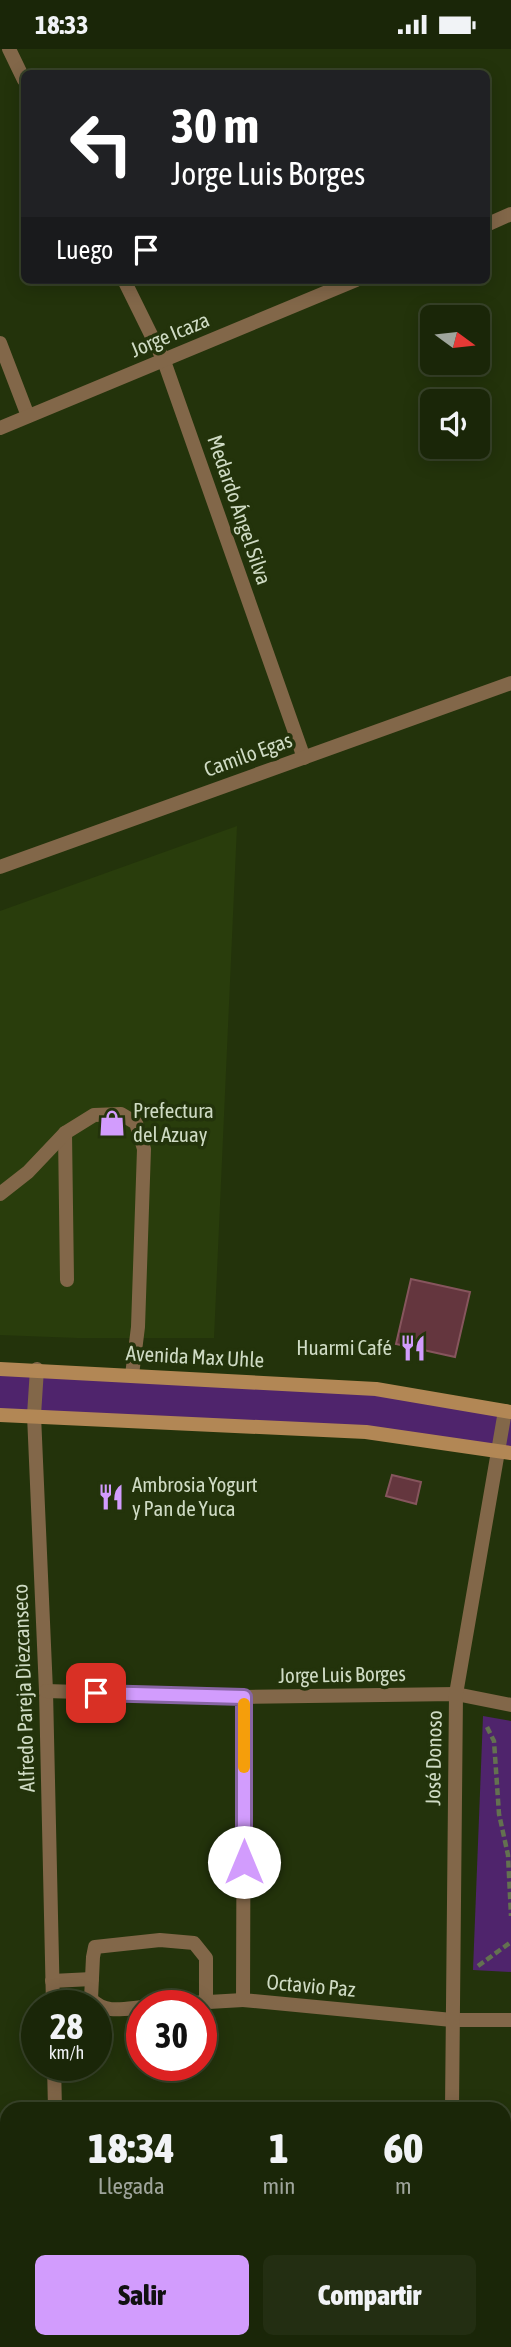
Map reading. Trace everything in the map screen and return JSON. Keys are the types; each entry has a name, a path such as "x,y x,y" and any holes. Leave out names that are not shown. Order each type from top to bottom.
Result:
{"main road":[{"name":"Avenida Max Uhle","path":"0,1369 376,1389 508,1412"},
{"path":"0,1415 366,1432 505,1451"}],"street":[{"path":"9,49 21,74"},
{"path":"490,223 511,214"},
{"name":"Medardo Ángel Silva","path":"126,284 164,361 304,758"},
{"name":"Jorge Icaza","path":"0,428 346,284"},
{"path":"0,343 28,416"},
{"name":"Camilo Egas","path":"0,867 511,683"},
{"path":"0,1194 27,1172 65,1133 94,1115 121,1114 136,1123 144,1149 138,1327 132,1375"},
{"path":"65,1133 67,1280"},
{"name":"Alfredo Pareja Diezcanseco","path":"37,1369 34,1415 46,1691 52,1990"},
{"name":"José Donoso","path":"452,2102 456,1694 505,1451 508,1412"},
{"name":"Jorge Luis Borges","path":"46,1691 244,1697 456,1694 511,1705"},
{"name":"Octavio Paz","path":"244,1697 243,2000 452,2020 511,2020"},
{"path":"126,2009 99,2007 91,1999 95,1947 160,1940 194,1943 206,1958 206,1990"},
{"path":"52,1981 92,1979"},
{"path":"217,2002 243,2000"},
{"path":"54,2081 55,2102"}],"path":[{"path":"456,1694 482,1716 494,1741 499,1814 508,1855 511,1916"}],"shaded area":[{"name":"Prefectura del Azuay","path":"237,826 214,1338 0,1335 0,911"},
{"path":"0,1369 376,1389 511,1412 511,1453 366,1432 0,1415"},
{"path":"483,1716 511,1721 511,1972 473,1970"}],"building":[{"path":"411,1279 470,1292 455,1357 396,1344"},
{"path":"392,1475 421,1482 416,1504 386,1496"}],"slow traffic":[{"path":"244,1704 244,1767"}],"place":[{"name":"Prefectura del Azuay","path":"112,1123"},
{"name":"Huarmi Café","path":"413,1348"},
{"name":"Ambrosia Yogurt y Pan de Yuca","path":"111,1497"}],"route":[{"path":"96,1693 244,1697 244,1862"}]}
